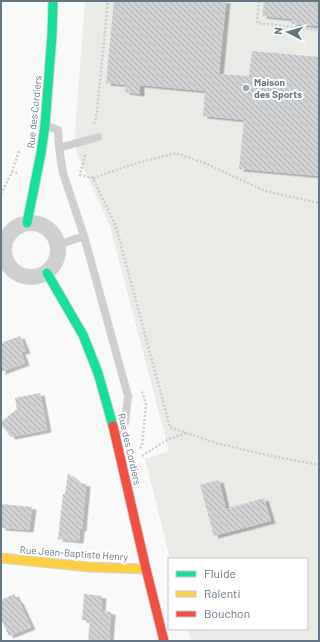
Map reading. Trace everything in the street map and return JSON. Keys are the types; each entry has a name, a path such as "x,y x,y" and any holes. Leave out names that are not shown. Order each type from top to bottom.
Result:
{"street":[{"name":"Rue des Cordiers","path":"27,223 45,125 53,1"},
{"path":"27,223 43,226 55,237 58,245 58,253 53,267 47,273 40,276 31,278 22,277 14,273 3,259 4,243 8,236 13,230 27,223"},
{"name":"Rue des Cordiers","path":"47,273 83,335 98,373 118,445 164,641"},
{"name":"Rue Jean-Baptiste Henry","path":"1,558 90,567 146,569"}],"lane":[{"path":"45,125 58,130 58,148 63,173 84,236 128,396 125,423 118,445"},
{"path":"58,148 98,137"},
{"path":"58,245 84,236"}],"path":[{"path":"108,1 97,112 80,175 93,178 134,164 176,153 206,164 266,191 319,203"},
{"path":"258,1 257,23 319,30"},
{"path":"93,178 116,227 170,427 216,443 319,465"},
{"path":"123,468 142,446 146,405 142,390"},
{"path":"139,458 167,440 186,433"}],"shaded area":[{"path":"85,1 319,1 319,641 191,641 188,630 308,630 308,558 170,558 145,459 169,451 110,226 77,154 75,132"}],"building":[{"name":"Maison des Sports","path":"114,1 226,1 219,74 249,76 252,51 319,57 319,176 239,169 244,120 203,116 205,91 140,85 140,94 125,92 126,85 106,83"},
{"path":"264,1 319,1 319,26 292,24 292,19 262,16"},
{"path":"20,336 26,351 21,352 25,363 1,372 1,343"},
{"path":"40,393 47,430 11,437 1,425 1,422 17,409 15,398"},
{"path":"68,473 79,483 86,484 82,529 80,529 79,541 58,539 63,494 65,494"},
{"path":"219,480 226,509 264,498 271,521 214,536 200,485"},
{"path":"1,504 32,507 29,530 1,528"},
{"path":"14,594 19,601 31,627 9,636 1,619 1,600"},
{"path":"84,594 102,596 101,611 111,612 109,641 88,641 90,621 82,620"}],"traffic: fast":[{"path":"27,223 45,125 53,1"},
{"path":"47,273 83,335 98,373 113,426"}],"traffic: slow":[{"path":"1,558 89,567 146,569"}],"traffic: jam":[{"path":"113,426 164,641"}],"place":[{"name":"Maison des Sports","path":"246,88"}]}
